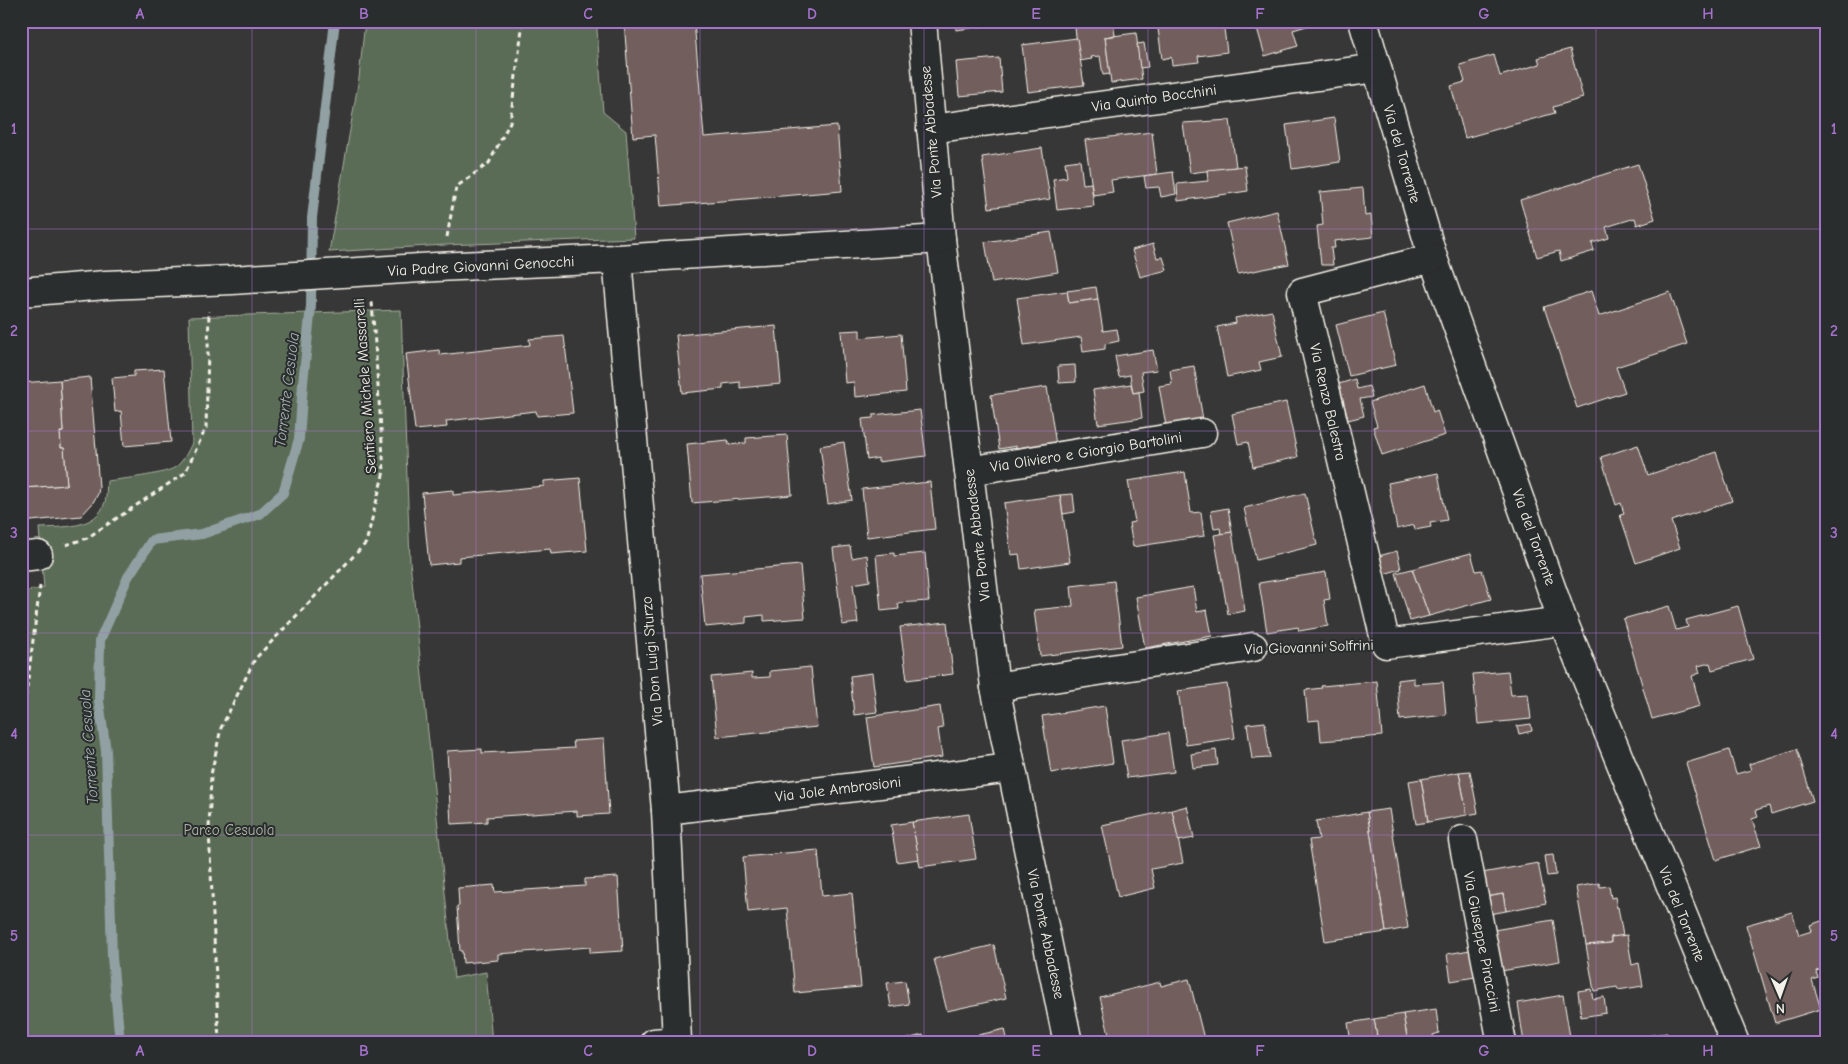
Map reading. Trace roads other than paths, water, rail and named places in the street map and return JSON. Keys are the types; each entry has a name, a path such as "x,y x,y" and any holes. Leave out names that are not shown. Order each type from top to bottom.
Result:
{"street":[{"name":"Via Ponte Abbadesse","path":"922,21 941,239 996,687 1068,1043"},
{"name":"Via del Torrente","path":"1363,21 1433,258 1564,621 1735,1043"},
{"name":"Via Quinto Bocchini","path":"931,129 1377,68"},
{"name":"Via Padre Giovanni Genocchi","path":"21,292 106,284 220,280 436,267 617,259 941,239"},
{"name":"Via Renzo Balestra","path":"1386,644 1302,292 1433,258"},
{"name":"Via Don Luigi Sturzo","path":"617,259 666,810 677,1041 654,1043"},
{"name":"Via Oliviero e Giorgio Bartolini","path":"969,471 1202,433"},
{"name":"Via Giovanni Solfrini","path":"1386,644 1564,621"},
{"name":"Via Giovanni Solfrini","path":"996,687 1253,647"},
{"name":"Via Jole Ambrosioni","path":"666,810 1011,768"},
{"name":"Via Giuseppe Piraccini","path":"1463,840 1502,1043"}],"waterway":[{"name":"Torrente Cesuola","path":"120,1043 112,957 106,751 99,701 100,640 128,577 152,540 202,534 260,514 283,493 299,439 311,306 312,218 335,21"}],"park label":[{"name":"Parco Cesuola","path":"229,830"}]}
